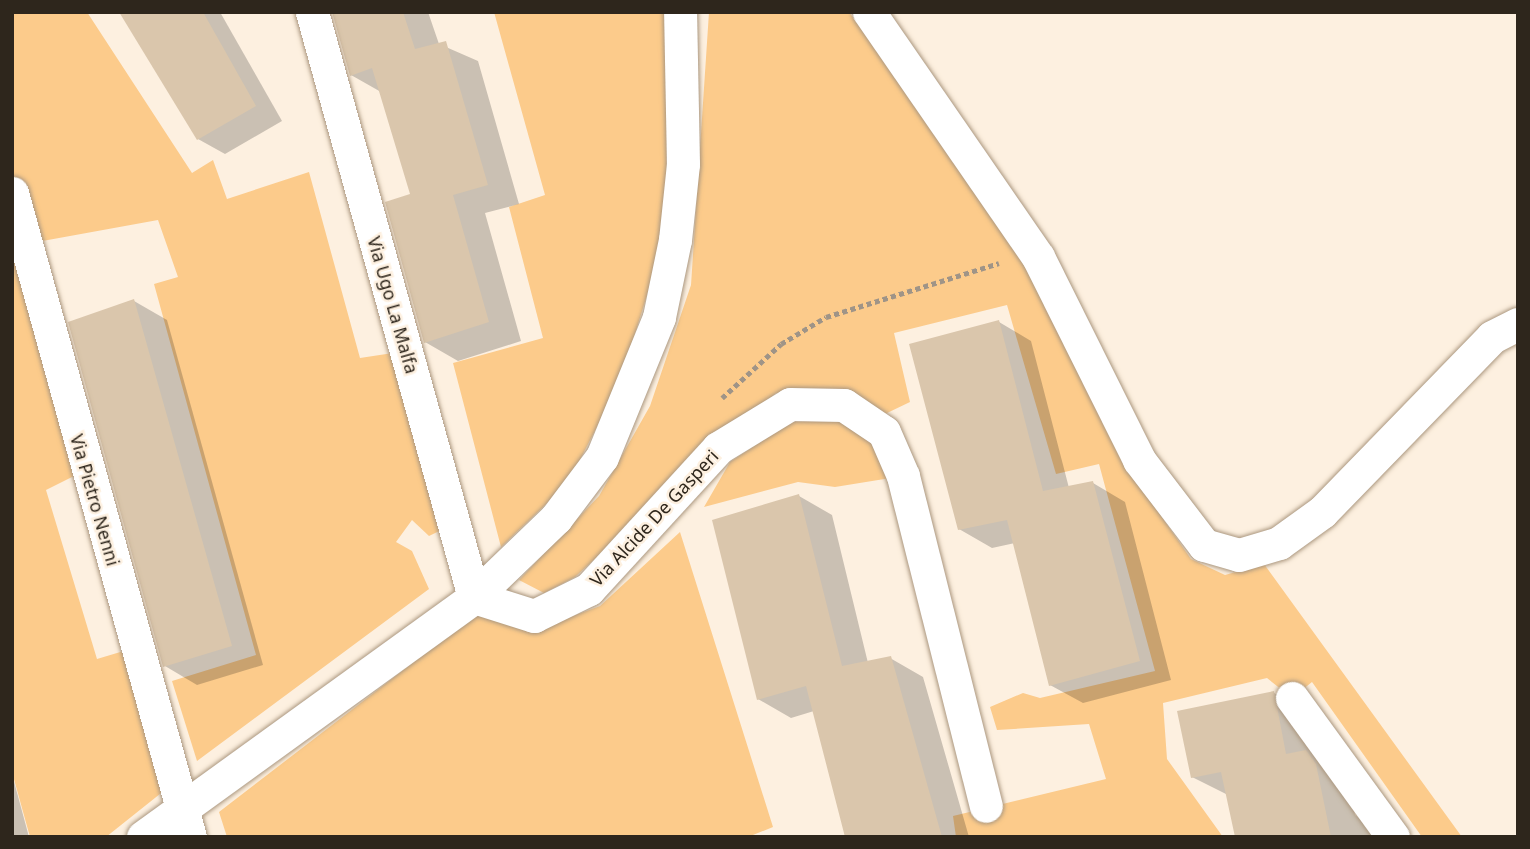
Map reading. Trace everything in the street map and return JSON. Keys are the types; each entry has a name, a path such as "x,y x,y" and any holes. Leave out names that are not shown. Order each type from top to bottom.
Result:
{"street":[{"name":"Via Ugo La Malfa","path":"312,12 474,597"},
{"path":"144,837 186,821 474,597 556,518 602,457 655,329 683,164 680,12"},
{"path":"869,12 1038,257 1139,460 1176,515 1205,545 1239,555 1279,543 1322,512 1492,337 1518,324"},
{"name":"Via Pietro Nenni","path":"12,193 186,821"},
{"name":"Via Alcide De Gasperi","path":"474,597 534,616 589,589 718,448 790,404 844,405 884,432 903,476 986,806"},
{"path":"1292,698 1393,837"}],"path":[{"path":"713,406 781,344 826,317 983,266 1038,257"}],"shaded area":[{"path":"12,12 87,12 192,173 213,160 227,199 309,172 360,358 406,351 454,524 429,536 412,520 396,542 412,551 429,589 197,761 172,681 256,655 154,284 178,277 158,220 26,244 86,470 46,490 97,659 137,647 175,782 106,837 30,837 12,772"},
{"path":"494,12 669,12 665,237 620,382 568,483 501,547 453,363 543,338 509,207 545,195"},
{"path":"709,12 849,12 1012,237 1143,490 1191,559 1225,575 1264,564 1462,837 1422,837 1312,682 1292,698 1267,678 1163,703 1167,759 1223,837 956,837 953,816 1106,779 1089,724 997,730 990,707 1023,693 1040,698 1155,671 1099,464 1056,474 1007,305 894,333 910,402 885,414 850,390 776,393 575,577 544,593 519,580 599,496 650,406 691,285"},
{"path":"835,419 870,442 903,476 835,487 798,482 704,507 730,462 791,422"},
{"path":"680,532 773,827 748,837 227,837 219,812 475,615 538,629 600,606"}],"building":[{"path":"119,12 203,12 256,106 197,140"},
{"path":"332,12 403,12 415,49 446,41 488,185 453,195 489,322 424,343 385,202 410,194 372,68 350,76"},
{"path":"134,299 232,646 163,667 68,322"},
{"path":"999,320 1043,491 1093,481 1140,661 1049,686 1007,520 958,530 909,344"},
{"path":"799,494 842,666 891,656 942,837 845,837 806,686 757,700 712,520"},
{"path":"1274,691 1286,754 1306,750 1316,764 1331,837 1235,837 1221,772 1191,778 1177,711"}]}
